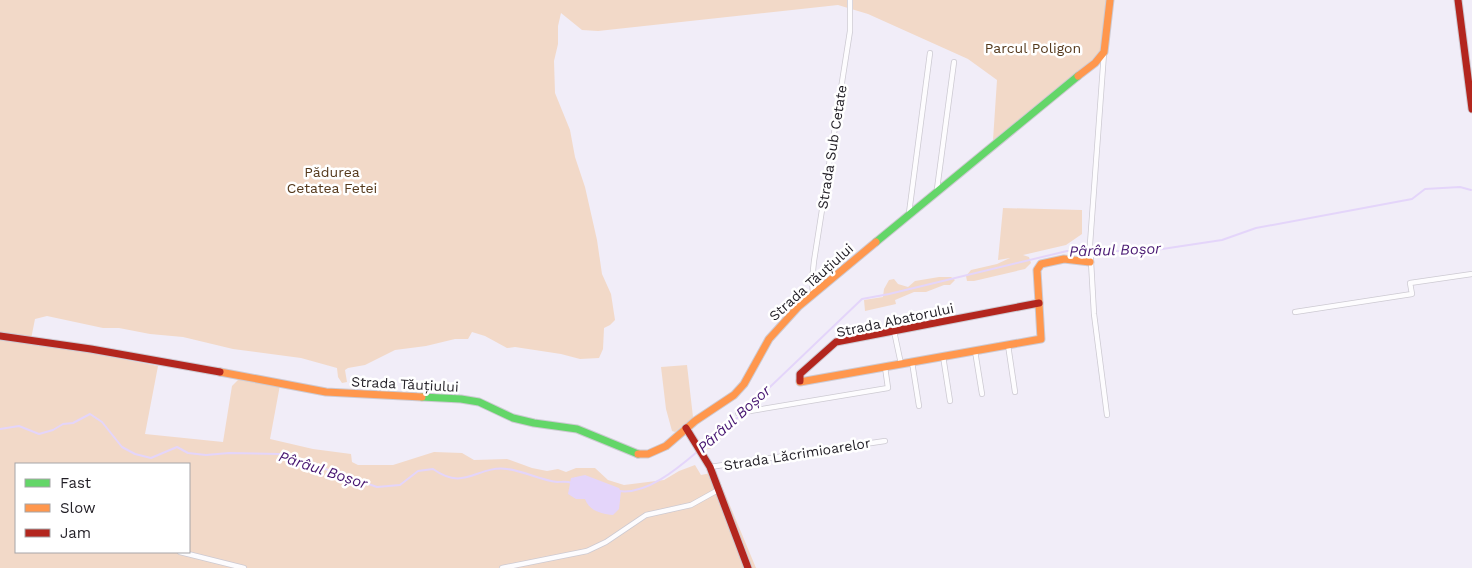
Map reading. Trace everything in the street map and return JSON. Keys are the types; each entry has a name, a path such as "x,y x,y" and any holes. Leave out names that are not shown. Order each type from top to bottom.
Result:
{"main road":[{"path":"1104,52 1110,0"},
{"path":"1458,0 1472,109"},
{"name":"Strada Tăuțiului","path":"0,336 190,366 326,392 462,399 479,402 513,418 577,429 642,454 654,452 666,446 739,390 776,330 812,294 1096,63 1104,52"},
{"name":"Strada Abatorului","path":"1038,304 836,342 800,374 800,382 1041,339 1036,270 1041,264 1064,259 1090,259"},
{"path":"689,429 710,467 748,568"}],"street":[{"name":"Strada Sub Cetate","path":"812,294 815,254 850,30 850,0"},
{"path":"1104,52 1090,259 1094,314 1107,415"},
{"path":"908,216 930,53"},
{"path":"937,191 954,62"},
{"path":"1295,312 1412,294 1410,283 1472,274"},
{"path":"894,331 901,364"},
{"path":"1008,345 1015,392"},
{"path":"976,351 982,394"},
{"path":"943,356 950,401"},
{"path":"912,362 919,406"},
{"path":"738,413 888,388 885,367"},
{"name":"Strada Lăcrimioarelor","path":"710,467 885,441"},
{"path":"502,568 588,551 606,542 646,515 691,505 718,490"},
{"path":"184,553 244,568"}],"green space":[{"name":"Pădurea Cetatea Fetei","path":"0,0 1108,0 1101,52 1044,102 993,140 997,80 968,59 868,14 838,5 598,31 582,30 561,13 558,26 558,44 554,61 555,93 570,130 575,157 585,187 597,240 602,274 611,294 615,320 604,328 603,349 599,358 580,359 515,347 507,348 485,336 472,332 468,339 455,339 426,346 395,350 365,365 348,368 345,370 347,382 342,383 338,377 337,368 301,358 233,349 183,337 150,334 119,328 103,328 47,316 35,319 30,344 86,352 158,366 145,434 223,442 232,386 240,378 280,385 270,439 313,449 351,454 352,462 358,465 393,465 434,452 462,453 474,460 507,459 547,471 558,469 566,472 576,468 595,468 608,480 624,485 664,480 679,471 695,465 701,475 716,472 756,568 0,568"},
{"path":"1003,208 1082,210 1082,234 1066,245 1023,255 1029,257 1031,263 1025,269 967,281 966,276 971,270 997,264 1010,258 998,260"},
{"path":"951,277 955,280 950,285 944,285 926,292 914,292 895,300 896,304 865,311 864,300 883,297 884,289 889,280 894,279 898,284 908,287 915,281"},
{"path":"687,365 693,417 675,432 672,431 666,409 661,367"},
{"path":"725,421 731,424 731,428 726,435 721,436 720,440 710,449 705,448 701,444"}],"shaded area":[{"path":"585,475 619,488 621,492 619,509 613,515 596,511 585,499 576,499 568,494 571,478"}],"waterway":[{"name":"Pârâul Boșor","path":"746,410 862,299 1067,251 1149,251 1222,240 1256,228 1412,199 1425,189 1460,187 1471,190"},
{"name":"Pârâul Boșor","path":"701,449 743,413"},
{"name":"Pârâul Boșor","path":"0,429 19,426 39,434 53,430 63,424 73,423 90,414 102,422 122,447 135,454 151,458 177,447 188,453 206,455 229,453 280,454 295,461 323,468 377,487 400,485 418,471 433,469 454,478 463,478 497,469 507,469 551,481 572,483"},
{"name":"Pârâul Boșor","path":"619,491 640,489 650,485 671,473 697,452"}],"traffic: fast":[{"path":"876,242 1078,76"},
{"path":"422,397 479,402 513,418 577,429 638,454"}],"traffic: slow":[{"path":"1078,76 1095,63 1104,52 1110,0"},
{"path":"638,454 648,454 666,446 695,421 734,395 744,384 769,339 799,306 876,242"},
{"path":"1039,303 1037,270 1041,264 1064,259 1090,262"},
{"path":"800,381 1041,339 1039,304"},
{"path":"220,372 326,392 422,397"}],"traffic: jam":[{"path":"1458,0 1472,109"},
{"path":"800,381 800,374 836,342 1039,303"},
{"path":"0,336 91,349 220,372"},
{"path":"686,428 710,467 748,568"}],"park label":[{"name":"Parcul Poligon","path":"1033,48"}]}
